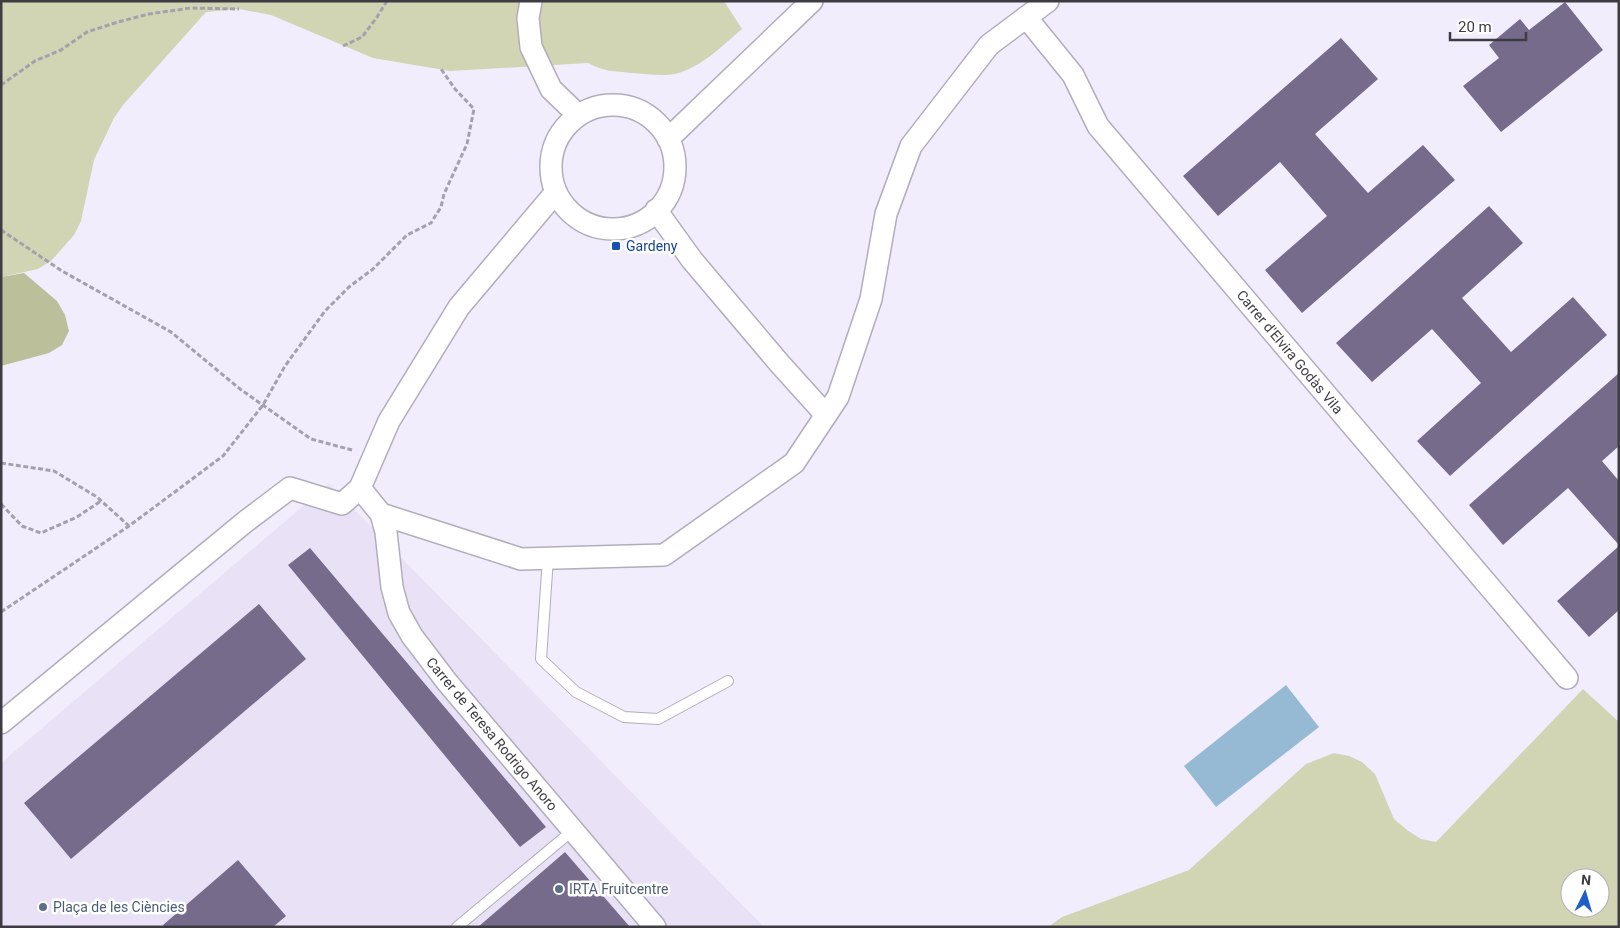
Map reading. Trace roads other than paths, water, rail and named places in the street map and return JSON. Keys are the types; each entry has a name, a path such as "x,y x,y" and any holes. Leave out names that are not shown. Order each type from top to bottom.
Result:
{"street":[{"path":"531,1 528,18 531,47 551,89 578,115"},
{"path":"668,139 812,1"},
{"path":"360,488 381,514 521,559 664,555 794,463 838,397 871,299 886,214 911,146 990,45 1048,1"},
{"name":"Carrer d'Elvira Godàs Vila","path":"1026,17 1073,75 1098,126 1567,678"},
{"path":"618,105 638,110 656,122 668,139 674,157 674,177 668,195 656,210 640,222 622,228 601,227 583,221 567,209 556,192 551,177 552,153 561,132 578,115 597,106 618,105"},
{"path":"1,723 245,522 290,488 342,504 360,488 389,421 459,308 556,192"},
{"path":"656,210 692,260 826,415"},
{"name":"Carrer de Teresa Rodrigo Anoro","path":"381,514 386,532 392,587 399,613 412,636 447,682 655,927"}],"lane":[{"path":"548,558 541,659 576,692 624,716 658,719 728,682"},
{"path":"457,927 572,831"}],"water":[{"path":"1286,685 1319,727 1216,807 1184,766"}],"place":[{"name":"Gardeny","path":"616,246"},
{"name":"IRTA Fruitcentre","path":"559,889"},
{"name":"Plaça de les Ciències","path":"43,907"}]}
